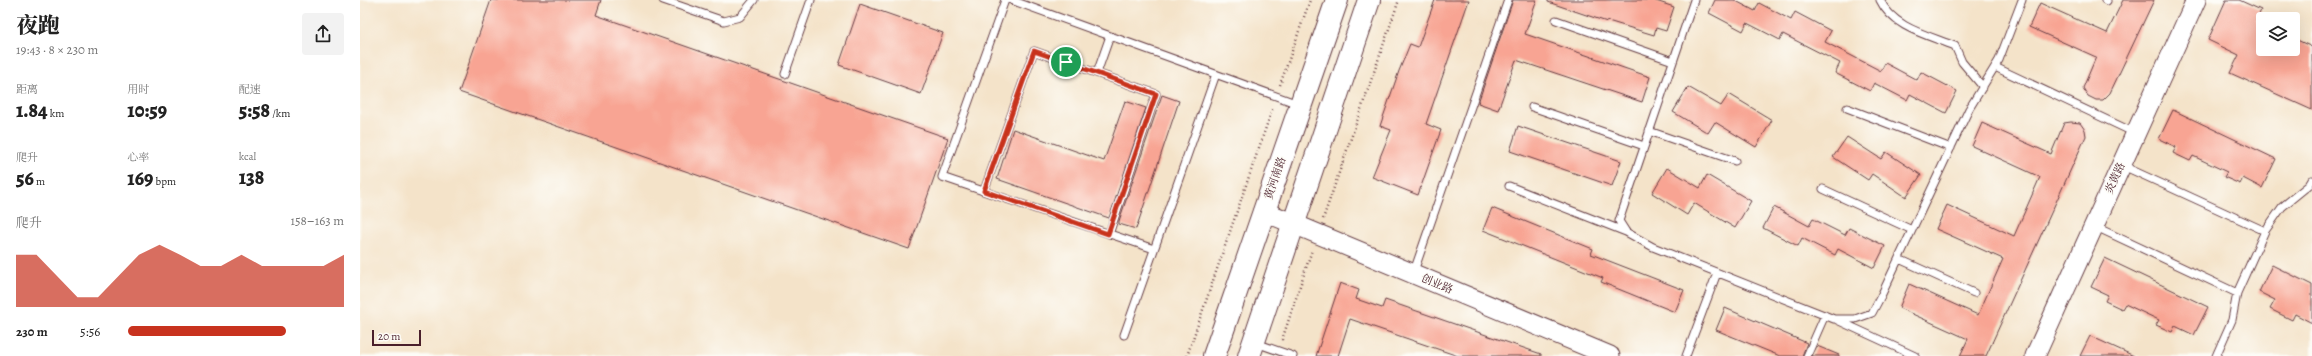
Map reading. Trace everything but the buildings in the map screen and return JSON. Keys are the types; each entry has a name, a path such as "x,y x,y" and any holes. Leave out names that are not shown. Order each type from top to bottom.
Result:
{"main road":[{"name":"黄河南路","path":"1214,356 1337,0"},
{"path":"1251,349 1369,0"}],"street":[{"name":"炎黄路","path":"2035,356 2196,0"},
{"name":"创业路","path":"1263,211 1610,356"}],"lane":[{"path":"663,0 724,21 733,20 740,17 754,0"},
{"path":"785,74 811,0"},
{"path":"1005,0 942,177 1154,249"},
{"path":"1011,0 1300,104"},
{"path":"1413,274 1508,0"},
{"path":"1626,232 1619,221 1694,0"},
{"path":"1880,0 1886,11 1900,23 1955,46 1962,62 1983,87"},
{"path":"1834,319 1855,319 1872,313 1969,109 1995,67 2022,0"},
{"path":"1556,20 1673,61"},
{"path":"1097,73 1110,36"},
{"path":"984,191 1034,51 1156,94 1108,234"},
{"path":"1995,67 2136,133"},
{"path":"1124,335 1216,74"},
{"path":"1532,107 1644,146"},
{"path":"1848,108 1950,148"},
{"path":"1649,131 1735,161"},
{"path":"2121,165 2264,231"},
{"path":"2216,356 2232,320 2237,293 2264,231 2282,206 2310,185 2312,180"},
{"path":"1509,186 1626,232 1652,247 1825,315 1915,356"},
{"path":"1823,189 1912,230"},
{"path":"2093,226 2237,293"},
{"path":"1899,259 1974,293"},
{"path":"1686,356 1717,273"},
{"path":"1807,356 1825,315"},
{"path":"1251,349 1278,351 1293,356"}],"path":[{"path":"1187,356 1310,0"},
{"path":"1278,351 1399,0"}],"route":[{"path":"1034,51 1066,62 1156,94 1108,234 984,191 1034,51"}]}
